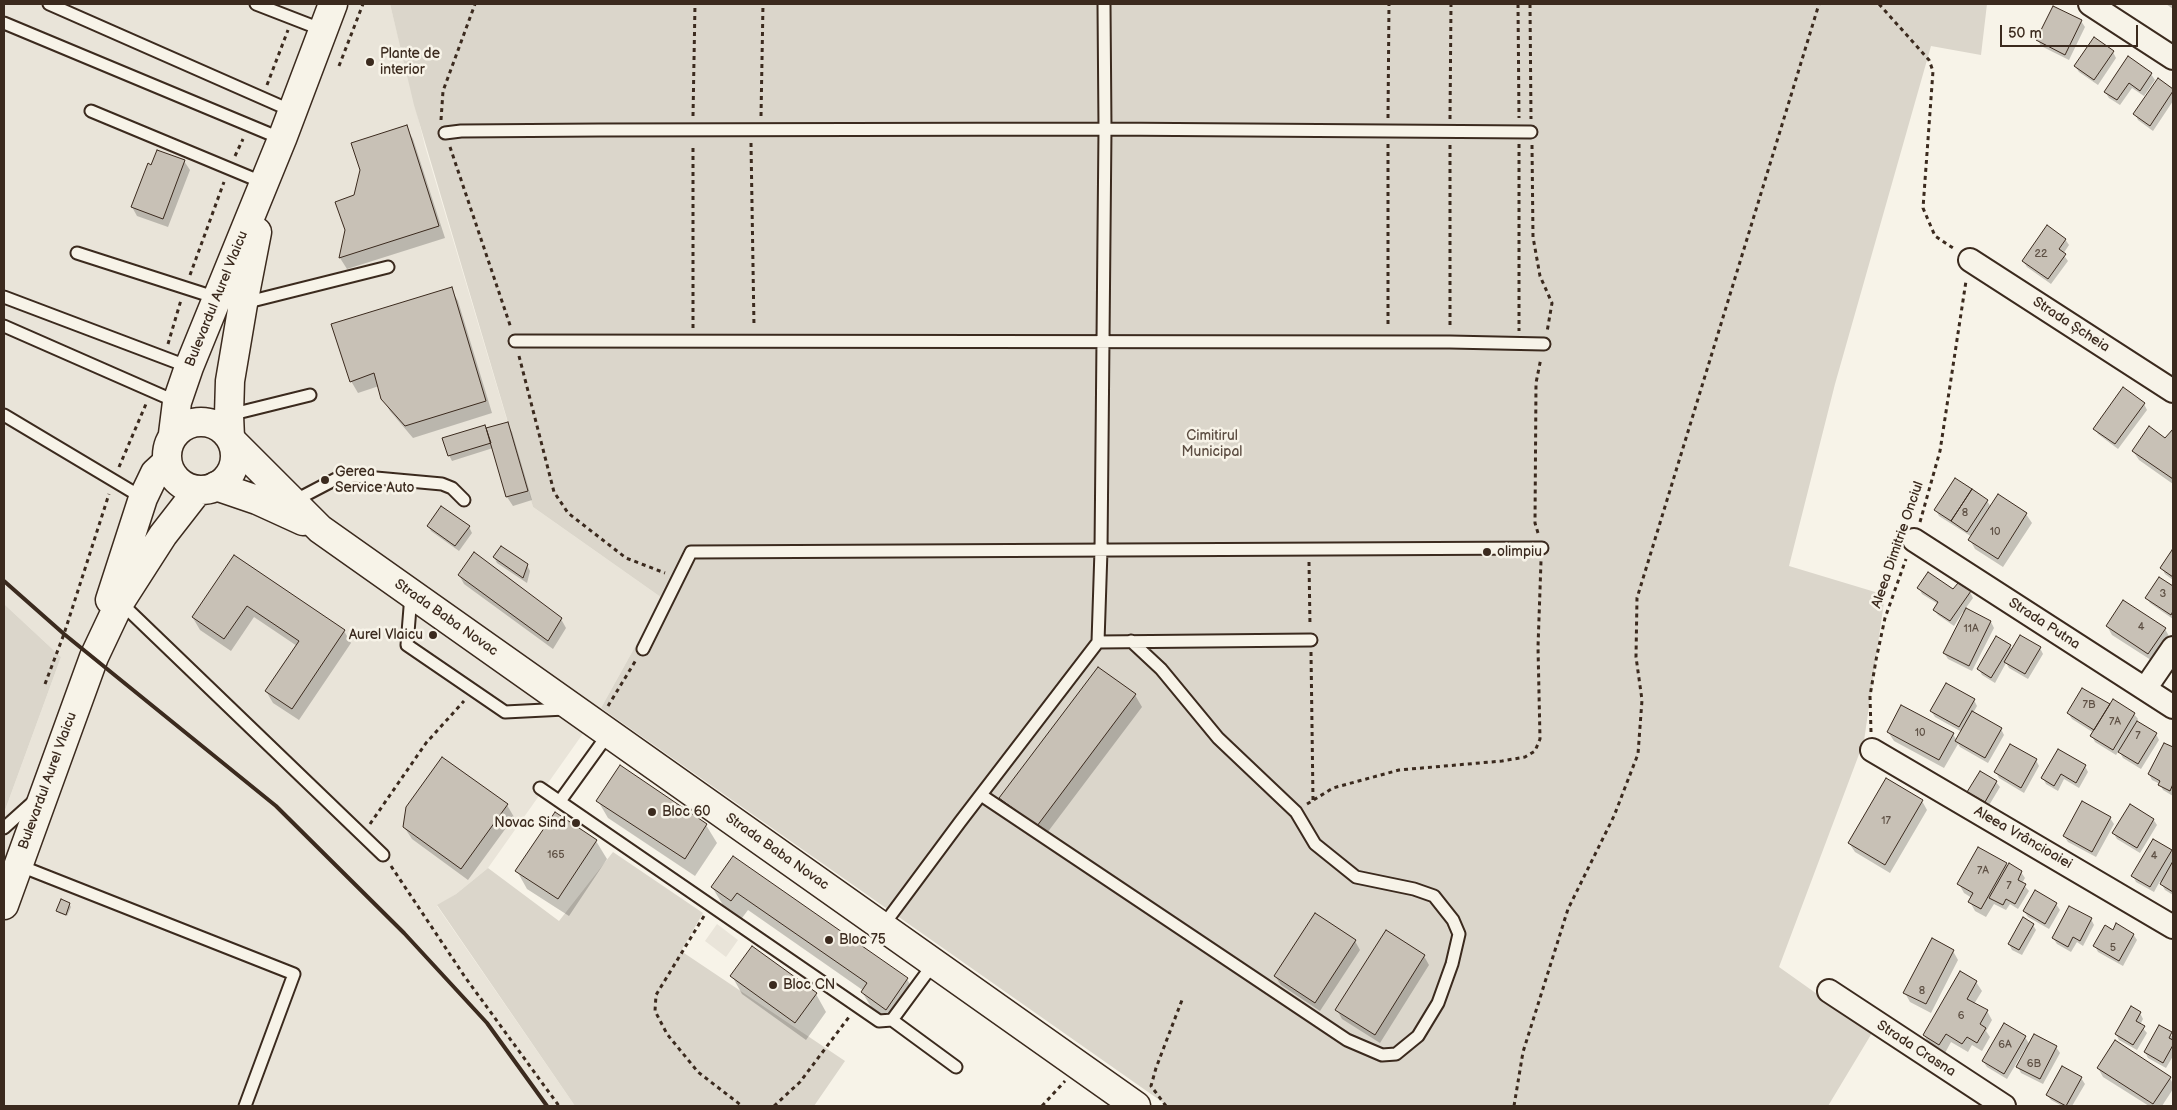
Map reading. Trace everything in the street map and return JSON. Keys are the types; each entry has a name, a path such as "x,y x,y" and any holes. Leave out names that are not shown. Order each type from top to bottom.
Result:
{"main road":[{"name":"Bulevardul Aurel Vlaicu","path":"174,434 177,402 189,367 230,301 268,174 333,4"},
{"name":"Bulevardul Aurel Vlaicu","path":"230,301 230,432"},
{"path":"200,421 230,432 235,457 231,472 207,488 187,487 178,481 171,472 167,462 168,443 181,427 200,421"},
{"name":"Strada Baba Novac","path":"230,432 292,502 320,529 1136,1106"},
{"name":"Bulevardul Aurel Vlaicu","path":"4,905 94,657 143,498 156,474 167,462"},
{"name":"Bulevardul Aurel Vlaicu","path":"94,657 120,602 163,535 207,488"},
{"name":"Strada Baba Novac","path":"207,488 257,500 320,529"}],"street":[{"path":"2090,4 2173,58"},
{"name":"Strada Șcheia","path":"1970,260 2173,391"},
{"name":"Strada Putna","path":"1914,540 2173,707"},
{"path":"2145,690 2173,648"},
{"name":"Aleea Vrâncioaiei","path":"1872,750 2173,927"},
{"name":"Strada Crasna","path":"1829,991 2004,1106"}],"lane":[{"path":"49,4 293,111"},
{"path":"256,4 323,30"},
{"path":"882,927 1098,642 1101,550 1105,129 1104,4"},
{"path":"4,23 282,139"},
{"path":"91,111 268,174"},
{"path":"445,133 461,130 693,129 1531,132"},
{"path":"77,253 230,301 388,267"},
{"path":"4,297 189,367"},
{"path":"4,326 177,402"},
{"path":"515,341 1450,342 1544,344"},
{"path":"230,432 310,395"},
{"path":"4,415 143,498"},
{"path":"292,502 336,479 354,476 442,484 452,488 464,500"},
{"path":"643,649 691,552 1542,548"},
{"path":"411,594 407,645 505,712 573,708"},
{"path":"120,602 383,855"},
{"path":"1098,642 1310,640"},
{"path":"981,795 1347,1040 1382,1055 1396,1054 1418,1036 1438,1003 1457,942 1459,934 1453,920 1434,896 1414,889 1356,877 1315,844 1296,812 1218,738 1161,669 1131,641"},
{"path":"560,802 603,729"},
{"path":"540,788 879,1021 892,1020 956,1067"},
{"path":"4,828 45,791"},
{"path":"18,865 294,974 244,1106"},
{"path":"892,1020 934,964"}],"path":[{"path":"339,66 363,4"},
{"path":"475,4 444,91 441,124 515,341 554,492 568,512 626,558 678,577"},
{"path":"693,340 695,4"},
{"path":"754,340 756,129 763,4"},
{"path":"1388,342 1389,4"},
{"path":"1450,342 1451,4"},
{"path":"1518,4 1520,344"},
{"path":"1296,812 1333,788 1399,770 1502,762 1524,757 1535,751 1540,739 1538,647 1542,548 1535,523 1536,383 1550,322 1552,303 1540,276 1533,237 1530,4"},
{"path":"1514,1106 1523,1052 1568,910 1614,816 1638,754 1642,700 1636,658 1636,598 1819,4"},
{"path":"1879,4 1929,60 1933,71 1923,208 1936,236 1970,260"},
{"name":"Aleea Dimitrie Onciul","path":"1872,750 1870,696 1876,660 1885,618 1914,540 1940,451 1970,260"},
{"path":"1309,549 1313,800"},
{"path":"603,729 643,649"},
{"path":"362,835 426,744 473,691"},
{"path":"383,855 465,977 560,1106"},
{"path":"710,905 694,935 656,995 655,1011 667,1034 698,1072 742,1106"},
{"path":"1166,1106 1151,1086 1182,1000"},
{"path":"774,1106 800,1082 858,1006"},
{"path":"1042,1106 1079,1066"}],"shaded area":[{"path":"4,4 390,4 425,146 533,507 662,598 601,708 488,868 456,894 437,906 575,1106 4,1106 4,813 61,657 4,604"},
{"path":"717,924 738,940 726,957 705,941"}],"green space":[{"name":"Cimitirul Municipal","path":"390,4 1987,4 1981,55 1931,46 1835,384 1789,566 1885,595 1864,741 1779,967 1872,1033 1828,1106 1168,1106 601,708 662,598 533,507 414,105"},
{"path":"4,604 61,657 4,813"},
{"path":"613,852 703,913 681,951 845,1061 814,1106 575,1106 437,905 456,894 488,868 559,921"}],"building":[{"path":"2053,6 2082,20 2065,55 2036,40"},
{"path":"2094,37 2114,51 2094,80 2074,66"},
{"path":"2128,56 2152,73 2140,91 2129,83 2117,100 2104,92"},
{"path":"2158,78 2173,89 2173,91 2150,126 2133,114"},
{"path":"407,125 439,226 339,258 345,230 335,202 354,195 360,170 351,143"},
{"path":"157,150 185,160 163,219 131,207 148,163 151,165"},
{"path":"2047,225 2066,239 2059,249 2066,254 2048,279 2022,261"},
{"path":"452,287 486,401 405,426 381,399 374,373 350,382 331,324"},
{"path":"2123,387 2145,403 2115,444 2093,429"},
{"path":"508,422 528,491 506,497 486,428"},
{"path":"485,425 491,443 448,456 442,438"},
{"path":"2149,426 2165,438 2173,429 2173,479 2132,451"},
{"path":"1955,478 1972,489 1951,521 1934,510"},
{"path":"1972,489 1988,500 1967,532 1951,521"},
{"path":"1998,494 2027,513 1998,559 1968,540"},
{"path":"441,506 470,526 455,546 427,526"},
{"path":"501,546 528,564 523,578 493,557"},
{"path":"2173,551 2173,577 2160,568"},
{"path":"474,552 562,618 548,641 458,575"},
{"path":"234,555 345,630 292,709 265,691 299,641 247,606 224,639 192,617"},
{"path":"1928,572 1953,589 1958,583 1971,591 1950,621 1933,610 1938,602 1917,588"},
{"path":"2159,577 2173,586 2173,611 2171,615 2145,598"},
{"path":"2123,600 2166,628 2148,654 2106,626"},
{"path":"1966,608 1991,621 1969,666 1943,653"},
{"path":"2020,635 2041,647 2025,674 2004,662"},
{"path":"1996,636 2011,645 1991,678 1977,669"},
{"path":"1098,667 1136,694 1037,826 999,798"},
{"path":"1946,683 1975,699 1959,727 1930,711"},
{"path":"2082,688 2110,704 2094,730 2067,713"},
{"path":"2113,699 2135,713 2113,750 2090,736"},
{"path":"1901,705 1954,733 1939,760 1887,732"},
{"path":"1972,711 2002,728 1985,758 1955,741"},
{"path":"2137,721 2157,733 2138,764 2118,752"},
{"path":"2164,743 2173,747 2173,784 2170,791 2158,785 2160,781 2148,774"},
{"path":"2010,744 2037,759 2021,788 1994,772"},
{"path":"2058,749 2086,765 2076,783 2061,774 2054,786 2041,778"},
{"path":"442,757 508,804 461,869 403,827 406,807"},
{"name":"Bloc 60","path":"620,765 707,824 685,859 596,801"},
{"path":"1980,771 1997,781 1985,802 1967,792"},
{"path":"1886,778 1923,800 1885,865 1848,843"},
{"path":"2082,801 2111,817 2092,852 2063,836"},
{"path":"2130,804 2154,819 2137,848 2112,833"},
{"path":"555,812 597,840 558,899 515,871"},
{"path":"2153,839 2172,850 2150,887 2131,876"},
{"path":"1978,847 2007,863 1981,909 1968,902 1973,893 1957,884"},
{"name":"Bloc 75","path":"733,856 908,978 886,1010 861,992 867,983 737,893 731,901 711,887"},
{"path":"2173,861 2173,892 2160,884"},
{"path":"2009,863 2022,871 2018,880 2026,884 2015,904 2006,899 2003,905 1989,898"},
{"path":"2035,890 2057,903 2045,924 2023,911"},
{"path":"61,899 70,903 66,915 56,911"},
{"path":"2069,906 2092,918 2080,941 2073,937 2068,947 2052,938"},
{"path":"1315,913 1356,940 1315,1003 1274,976"},
{"path":"2023,917 2034,924 2019,950 2008,944"},
{"path":"2116,923 2134,934 2119,961 2093,946 2105,925 2113,930"},
{"path":"1386,930 1425,955 1375,1035 1335,1010"},
{"path":"1932,938 1954,950 1926,1004 1903,993"},
{"name":"Bloc CN","path":"752,946 817,993 795,1023 730,976"},
{"path":"1960,971 1977,981 1967,999 1988,1010 1980,1024 1986,1028 1977,1043 1967,1037 1962,1044 1946,1034 1939,1045 1923,1035"},
{"path":"2131,1006 2141,1012 2136,1021 2145,1026 2133,1045 2115,1034"},
{"path":"2004,1023 2026,1036 2004,1074 1982,1061"},
{"path":"2159,1025 2172,1032 2169,1038 2173,1040 2173,1045 2163,1063 2144,1052"},
{"path":"2034,1034 2057,1046 2040,1079 2016,1067"},
{"path":"2115,1040 2171,1077 2153,1104 2097,1068"},
{"path":"2062,1066 2082,1077 2066,1106 2046,1095"}],"railway":[{"path":"4,581 64,634 276,806 404,933 487,1023 547,1106"}],"place":[{"name":"Plante de interior","path":"370,62"},
{"name":"Gerea Service Auto","path":"325,480"},
{"name":"olimpiu","path":"1487,552"},
{"name":"Aurel Vlaicu","path":"433,635"},
{"name":"Bloc 60","path":"652,812"},
{"name":"Novac Sind","path":"576,823"},
{"name":"Bloc 75","path":"829,940"},
{"name":"Bloc CN","path":"773,985"}]}
